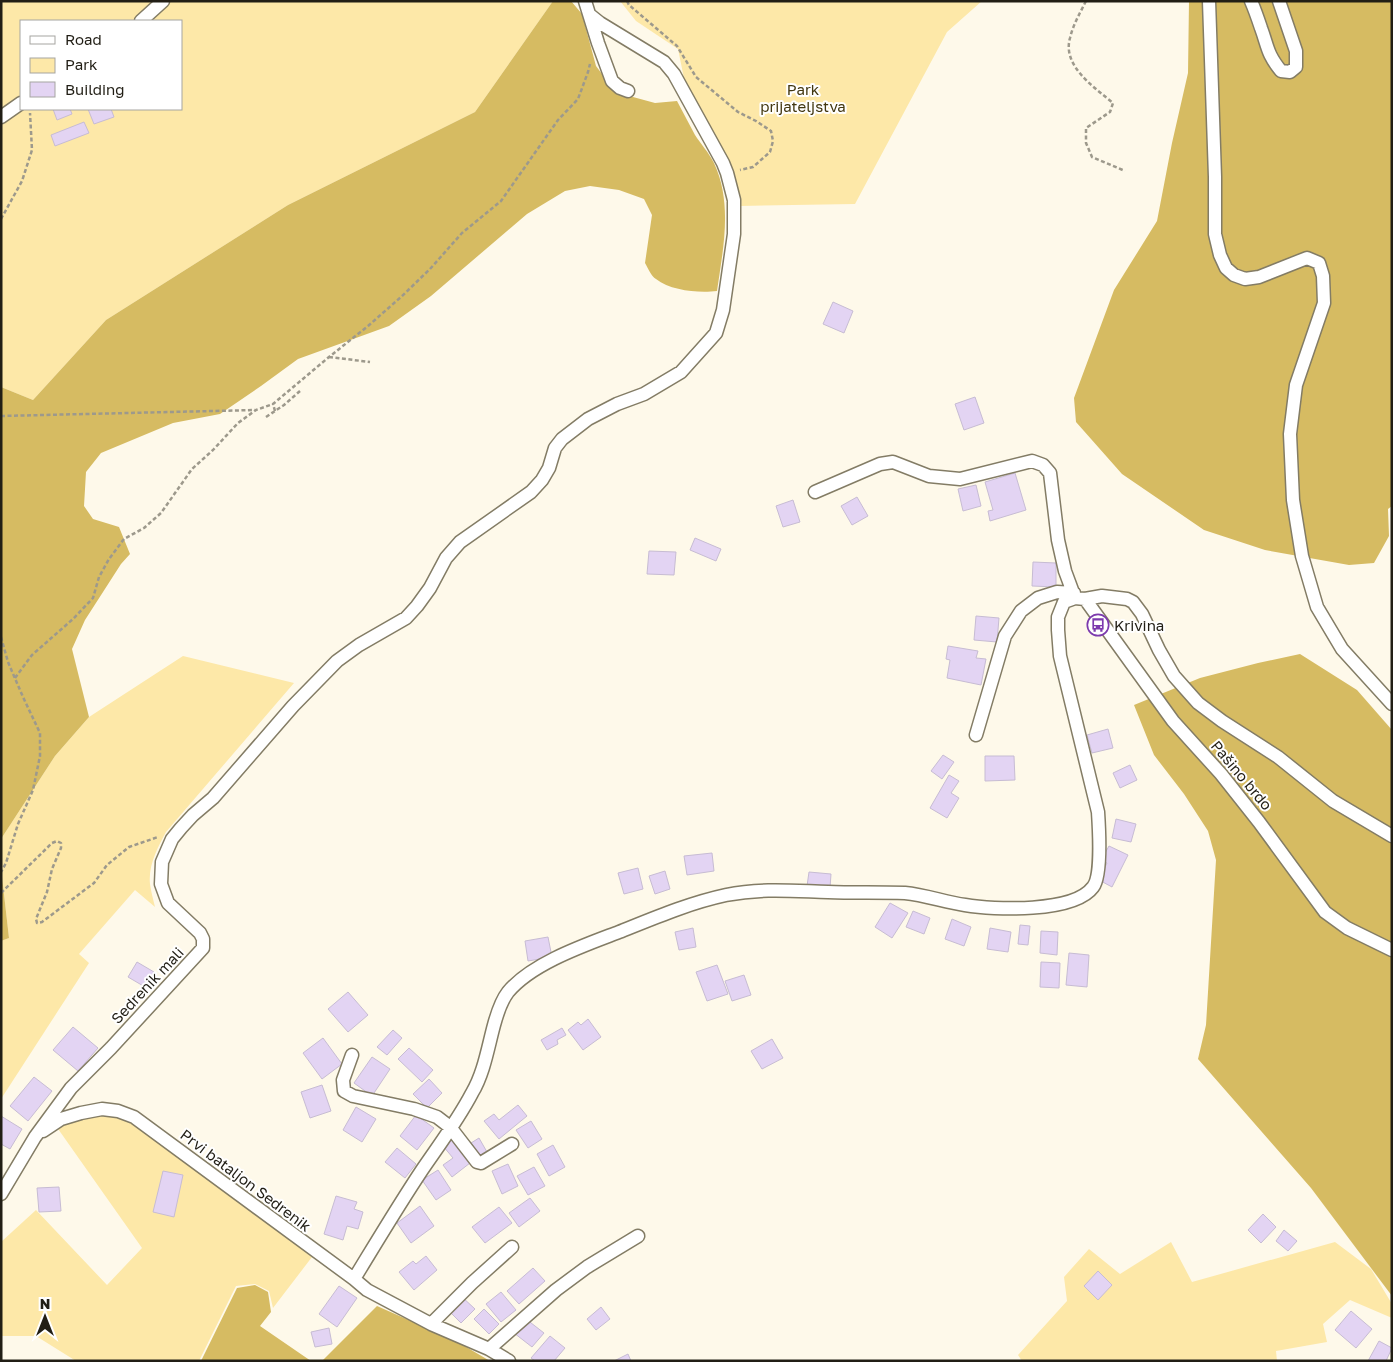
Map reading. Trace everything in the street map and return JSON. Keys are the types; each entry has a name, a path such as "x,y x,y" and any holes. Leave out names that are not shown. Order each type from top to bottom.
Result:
{"street":[{"path":"141,20 163,1"},
{"path":"585,1 612,81 620,88 628,91"},
{"path":"1209,1 1215,234 1220,255 1226,268 1234,275 1245,279 1258,277 1307,258 1319,263 1323,276 1324,303 1296,385 1290,434 1293,500 1302,556 1317,606 1342,649 1392,704"},
{"path":"1251,1 1272,61 1281,71 1290,72 1296,67 1296,51 1280,1"},
{"name":"Sedrenik mali","path":"1,1194 35,1137 71,1088 111,1048 203,948 203,939 200,933 168,903 162,884 162,862 172,839 193,815 213,798 293,706 337,661 359,645 406,618 418,606 446,558 460,542 531,492 542,480 549,468 555,448 562,439 588,419 617,404 644,394 681,372 716,332 724,310 734,234 734,200 727,173 674,74 664,62 590,15"},
{"path":"1,117 20,104"},
{"name":"Pašino brdo","path":"816,492 880,464 893,462 929,476 960,479 1032,461 1043,465 1050,473 1058,540 1065,571 1078,597 1174,720 1221,774 1259,822 1325,912 1347,928 1392,950"},
{"path":"976,735 1005,636 1021,611 1038,598 1057,592 1078,597 1102,596 1127,599 1134,602 1142,614 1174,676 1198,703 1278,758 1333,801 1392,836"},
{"path":"354,1279 474,1092 497,1015 506,994 519,982 554,959 651,918 725,896 756,891 784,889 830,892 908,893 966,906 1004,909 1066,903 1084,895 1094,887 1098,870 1100,836 1098,812 1060,656 1058,630 1058,617 1064,602 1078,597"},
{"path":"352,1055 342,1080 344,1091 353,1096 414,1109 437,1117 450,1127 477,1162 481,1163 512,1144"},
{"name":"Prvi bataljon Sedrenik","path":"35,1137 61,1119 81,1113 102,1109 118,1111 134,1117 367,1290 431,1324 488,1349 509,1361"},
{"path":"488,1349 556,1290 587,1267 638,1236"},
{"path":"431,1324 512,1247"}],"path":[{"path":"628,1 630,5 677,46 696,77 738,112 756,120 771,131 773,141 770,152 753,167 727,173"},
{"path":"1086,1 1069,38 1069,56 1080,74 1113,103 1110,112 1086,128 1086,143 1092,157 1125,171"},
{"path":"15,678 32,655 73,619 93,598 99,577 109,559 124,539 144,528 161,513 192,469 238,423 256,410 273,404 368,326 430,269 462,233 501,201 558,120 578,99 598,43"},
{"path":"1,219 22,181 32,150 30,110"},
{"path":"329,357 370,362"},
{"path":"266,417 300,391"},
{"path":"273,404 275,411"},
{"path":"1,416 256,410"},
{"path":"1,636 8,662 40,733 40,756 33,790 18,824 6,863 1,872"},
{"path":"1,893 52,843 57,841 61,843 61,848 52,869 47,892 36,919 37,923 42,922 94,883 107,865 129,846 156,836 172,839"}],"green space":[{"path":"1,1 553,1 475,112 288,205 106,320 33,400 1,387"},
{"name":"Park prijateljstva","path":"620,1 982,1 947,32 855,204 740,206 733,171 687,93 678,49 636,21"},
{"path":"183,656 294,683 166,832 154,856 151,870 150,884 155,907 135,890 79,954 89,963 1,1099 1,941 9,938 1,868 1,839 55,756 89,717"},
{"path":"118,1115 147,1131 312,1257 273,1308 269,1291 255,1284 236,1286 199,1361 76,1361 36,1336 1,1336 1,1242 36,1210 107,1285 142,1248 56,1126 92,1116"},
{"path":"1171,1242 1192,1282 1335,1242 1371,1269 1392,1304 1392,1318 1350,1300 1323,1324 1327,1342 1276,1351 1277,1361 1022,1361 1018,1355 1067,1301 1064,1277 1089,1249 1120,1274"}],"shaded area":[{"path":"553,1 571,1 582,14 596,66 611,86 633,97 655,103 677,101 695,135 712,159 720,179 725,210 724,243 717,291 702,292 677,289 662,283 653,276 645,263 652,215 644,199 619,190 590,186 565,191 527,214 431,296 389,326 298,359 220,414 173,423 101,453 86,472 84,506 93,519 119,527 130,554 121,564 85,620 72,649 89,717 55,756 1,839 1,387 33,400 106,320 288,205 475,112"},
{"path":"1189,1 1392,1 1392,506 1388,509 1389,536 1374,563 1349,565 1265,550 1204,530 1122,474 1076,422 1074,398 1114,290 1157,221 1188,73"},
{"path":"1300,654 1357,690 1392,730 1392,1296 1311,1188 1198,1059 1206,1025 1216,860 1208,831 1184,794 1154,755 1134,705 1200,678"},
{"path":"1,868 9,938 1,941"},
{"path":"255,1285 268,1292 271,1312 260,1326 311,1361 201,1361 237,1288"},
{"path":"377,1306 456,1341 490,1361 322,1361"}],"building":[{"path":"53,110 70,110 72,114 57,120"},
{"path":"88,110 111,110 114,117 94,124"},
{"path":"84,122 89,133 55,146 51,135"},
{"path":"833,302 853,311 844,333 823,324"},
{"path":"975,397 984,423 964,430 955,404"},
{"path":"1015,473 1026,510 990,521 988,511 993,510 985,482"},
{"path":"976,485 981,506 963,511 958,489"},
{"path":"857,497 868,516 852,525 841,506"},
{"path":"793,500 800,522 783,527 776,506"},
{"path":"695,538 721,549 716,561 690,550"},
{"path":"649,551 676,552 674,575 647,574"},
{"path":"1033,562 1056,563 1056,587 1032,586"},
{"path":"976,616 999,618 997,642 974,640"},
{"path":"948,646 978,651 976,658 986,659 981,685 947,678 950,660 946,659"},
{"path":"1108,729 1113,748 1092,753 1087,735"},
{"path":"943,755 954,762 942,779 931,771"},
{"path":"985,756 1014,756 1015,780 985,781"},
{"path":"1130,765 1137,780 1120,788 1113,773"},
{"path":"949,775 959,781 951,793 959,798 947,818 930,808"},
{"path":"1116,819 1136,824 1131,842 1112,838"},
{"path":"1109,846 1128,855 1112,887 1099,880 1107,863 1101,860"},
{"path":"712,853 714,871 687,875 684,856"},
{"path":"638,868 643,889 624,894 618,873"},
{"path":"665,871 670,889 655,894 649,876"},
{"path":"809,872 831,874 830,888 807,886"},
{"path":"890,903 908,913 892,938 875,927"},
{"path":"913,911 930,918 924,934 906,927"},
{"path":"952,919 971,927 964,946 945,939"},
{"path":"1020,925 1030,926 1028,945 1018,944"},
{"path":"693,928 696,947 679,950 675,932"},
{"path":"990,928 1011,932 1008,952 987,949"},
{"path":"1041,931 1058,932 1057,955 1040,953"},
{"path":"548,937 552,957 528,961 525,941"},
{"path":"1069,953 1089,955 1087,987 1066,985"},
{"path":"137,962 154,972 145,987 128,977"},
{"path":"1041,962 1060,963 1059,988 1040,987"},
{"path":"717,965 728,994 707,1001 696,972"},
{"path":"744,975 751,995 732,1001 725,981"},
{"path":"348,992 368,1015 348,1032 328,1009"},
{"path":"588,1019 601,1037 583,1050 568,1030 578,1022 581,1025"},
{"path":"73,1027 98,1048 78,1071 53,1050"},
{"path":"562,1028 566,1035 557,1040 558,1044 547,1050 541,1040"},
{"path":"393,1030 402,1038 387,1055 377,1047"},
{"path":"323,1038 342,1064 322,1079 303,1053"},
{"path":"772,1039 783,1058 762,1069 751,1051"},
{"path":"409,1048 433,1070 422,1082 398,1059"},
{"path":"372,1057 390,1069 372,1096 354,1083"},
{"path":"34,1077 52,1091 28,1121 10,1106"},
{"path":"429,1079 442,1093 427,1108 413,1094"},
{"path":"322,1085 331,1111 310,1118 301,1092"},
{"path":"518,1105 527,1116 499,1139 484,1121 494,1114 499,1120"},
{"path":"356,1107 376,1119 362,1142 343,1130"},
{"path":"416,1115 434,1128 417,1150 400,1136"},
{"path":"1,1116 22,1129 10,1149 1,1144"},
{"path":"531,1121 542,1139 528,1148 516,1130"},
{"path":"456,1136 470,1163 452,1177 443,1165 453,1158 443,1146"},
{"path":"479,1138 487,1152 480,1157 471,1143"},
{"path":"553,1145 565,1167 549,1176 537,1154"},
{"path":"397,1148 416,1164 405,1178 385,1162"},
{"path":"508,1164 518,1186 502,1194 492,1171"},
{"path":"534,1167 545,1186 528,1195 517,1176"},
{"path":"438,1170 451,1190 436,1200 422,1180"},
{"path":"163,1171 183,1175 174,1217 153,1212"},
{"path":"59,1187 61,1211 39,1212 37,1188"},
{"path":"336,1196 357,1202 354,1209 363,1212 358,1229 347,1226 343,1240 324,1234"},
{"path":"530,1198 540,1211 519,1227 509,1213"},
{"path":"420,1206 434,1226 411,1243 397,1223"},
{"path":"499,1207 512,1223 485,1243 472,1227"},
{"path":"1263,1214 1276,1227 1261,1243 1248,1230"},
{"path":"1284,1230 1297,1241 1288,1251 1276,1241"},
{"path":"426,1256 437,1270 414,1290 399,1272 413,1261 416,1264"},
{"path":"533,1268 545,1281 519,1304 507,1291"},
{"path":"1098,1271 1112,1285 1098,1300 1084,1286"},
{"path":"339,1286 357,1298 337,1327 319,1314"},
{"path":"501,1292 516,1310 501,1322 486,1304"},
{"path":"461,1296 475,1309 461,1323 447,1309"},
{"path":"601,1307 610,1319 596,1330 587,1319"},
{"path":"484,1309 499,1324 489,1334 474,1319"},
{"path":"1351,1311 1372,1329 1356,1348 1335,1330"},
{"path":"526,1319 544,1333 532,1347 514,1333"},
{"path":"329,1328 332,1344 315,1347 311,1332"},
{"path":"550,1336 565,1348 554,1361 535,1361 531,1358"},
{"path":"1379,1341 1392,1348 1386,1361 1368,1361"},
{"path":"628,1354 631,1361 614,1361"}],"place":[{"name":"Krivina","path":"1098,625"}]}
